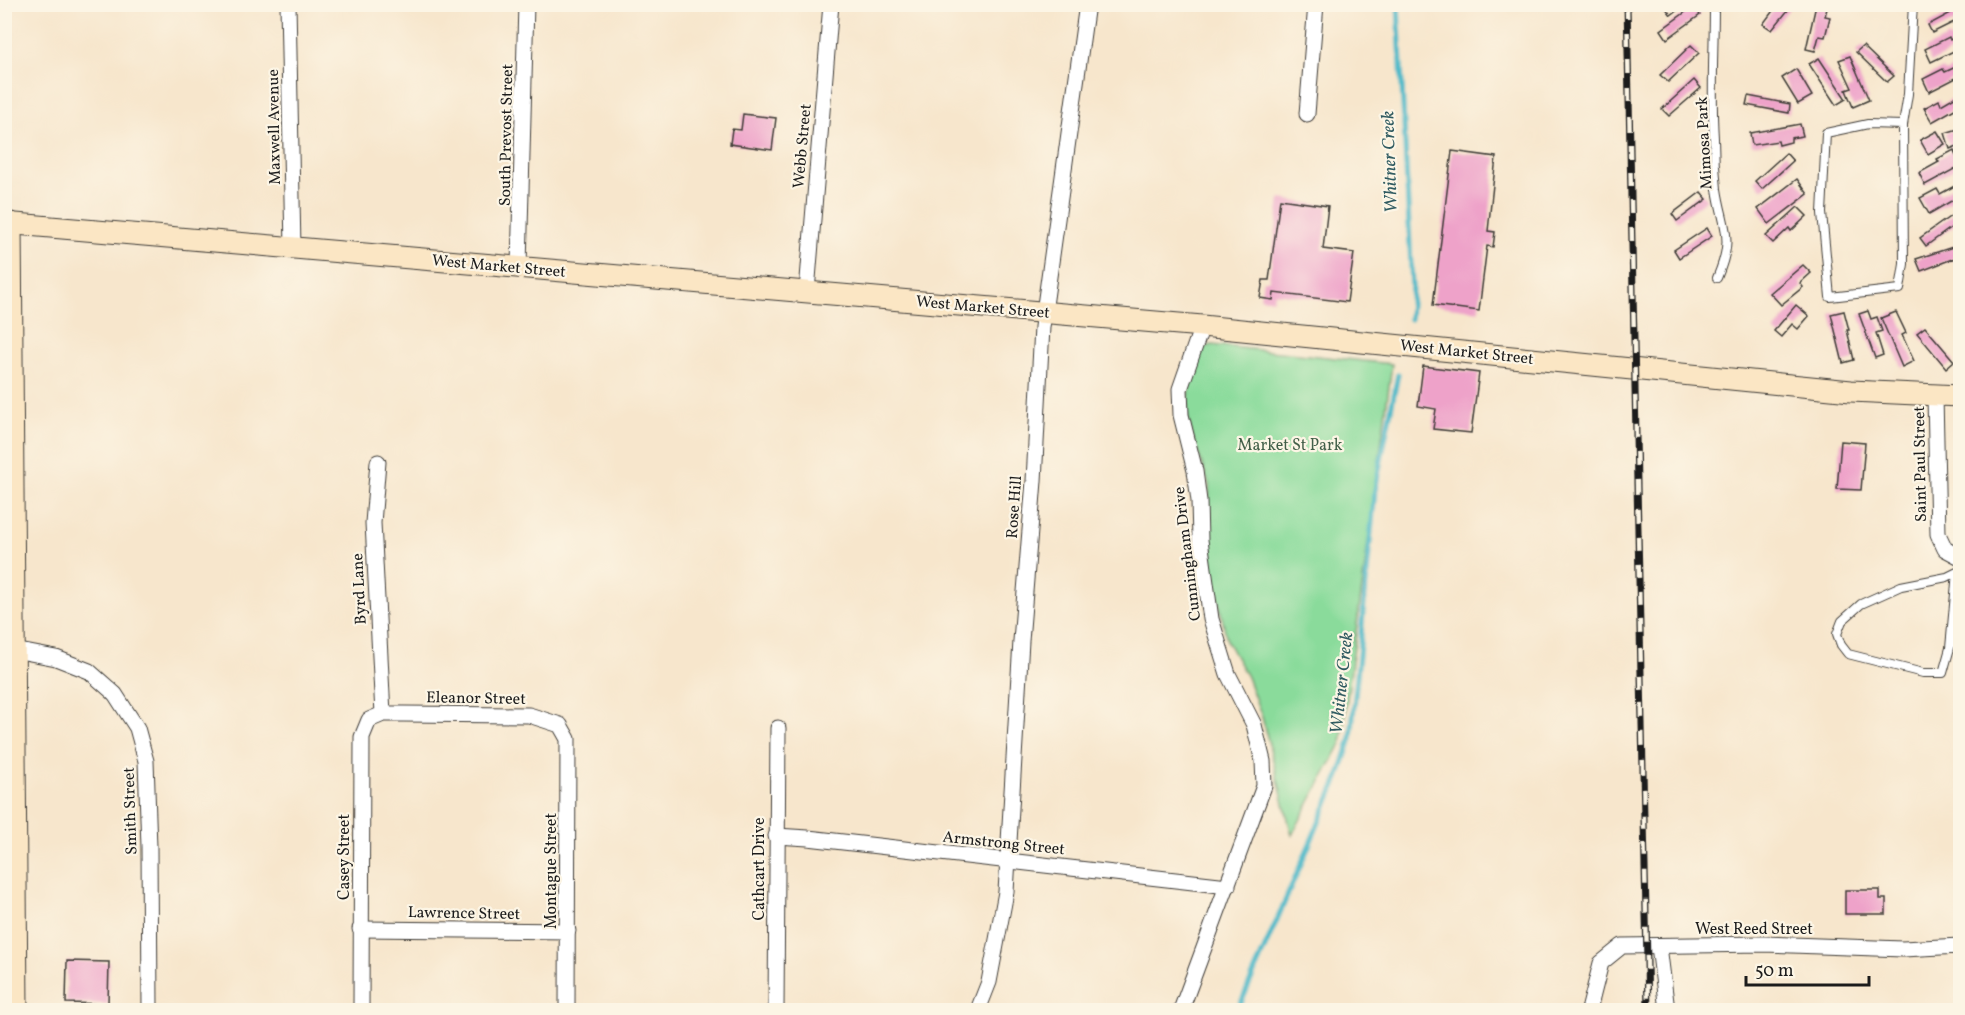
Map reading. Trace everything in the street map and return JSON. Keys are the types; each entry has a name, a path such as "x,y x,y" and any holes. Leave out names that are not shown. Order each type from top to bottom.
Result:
{"street":[{"name":"Maxwell Avenue","path":"288,4 293,248"},
{"name":"South Prevost Street","path":"519,266 526,4"},
{"name":"Webb Street","path":"807,291 831,4"},
{"name":"Rose Hill","path":"978,1011 989,982 1006,892 1044,312 1087,4"},
{"path":"1307,114 1316,4"},
{"name":"West Market Street","path":"8,223 1202,326 1851,391 1960,396"},
{"path":"8,223 9,629 14,651 14,1001"},
{"name":"Cunningham Drive","path":"1181,1011 1264,786 1263,761 1254,725 1228,674 1211,619 1200,540 1199,501 1195,471 1181,415 1180,389 1202,326"},
{"name":"Saint Paul Street","path":"1935,396 1938,534 1945,549 1959,562"},
{"name":"Byrd Lane","path":"378,462 373,523 383,714"},
{"name":"Smith Street","path":"14,651 56,658 90,671 115,694 137,728 146,761 150,1011"},
{"name":"Eleanor Street","path":"383,714 529,715 560,725 564,732"},
{"name":"Casey Street","path":"361,1011 362,737 369,720 383,714"},
{"name":"Cathcart Drive","path":"776,1011 778,728"},
{"name":"Montague Street","path":"564,732 568,739 567,1011"},
{"name":"Armstrong Street","path":"776,836 1228,886"},
{"name":"Lawrence Street","path":"360,929 568,932"},
{"name":"West Reed Street","path":"1589,1011 1601,963 1622,946 1763,944 1903,950 1960,946"},
{"path":"1659,946 1667,1011"}],"lane":[{"name":"Mimosa Park","path":"1714,4 1713,136 1717,189 1728,243 1725,260 1717,278"},
{"path":"1903,124 1868,124 1826,133 1822,213 1830,297 1900,288 1904,264 1903,124 1908,94 1913,4"},
{"path":"1959,562 1950,648 1943,673 1923,673 1848,654 1841,645 1837,633 1842,621 1861,604 1901,586 1947,577 1959,562"}],"green space":[{"name":"Market St Park","path":"1212,345 1392,364 1341,744 1292,835 1262,717 1247,677 1227,641 1211,565 1209,485 1192,435 1187,412 1190,385 1202,348"}],"building":[{"path":"1669,4 1686,4 1671,15 1665,7"},
{"path":"1778,4 1793,4 1772,30 1763,24"},
{"path":"1816,5 1828,5 1825,16 1830,17 1825,37 1819,36 1815,51 1806,49"},
{"path":"1694,6 1700,15 1667,39 1661,30"},
{"path":"1960,8 1960,19 1932,33 1928,25"},
{"path":"1960,35 1960,48 1931,62 1925,49 1949,37 1950,40"},
{"path":"1691,45 1699,53 1668,82 1660,75"},
{"path":"1863,46 1894,76 1887,82 1856,52"},
{"path":"1850,56 1869,100 1853,107 1846,90 1852,88 1839,60"},
{"path":"1819,58 1846,99 1836,105 1809,64"},
{"path":"1960,65 1960,76 1929,92 1923,79 1943,69 1945,72"},
{"path":"1796,69 1812,96 1798,104 1782,78"},
{"path":"1694,80 1701,88 1669,116 1662,109"},
{"path":"1958,95 1960,106 1932,122 1924,108 1939,100 1941,105"},
{"path":"1748,96 1790,104 1789,113 1746,105"},
{"path":"743,114 776,118 772,150 730,144 732,129 741,130"},
{"path":"1800,124 1803,136 1791,138 1791,142 1779,145 1778,141 1752,145 1750,133"},
{"path":"1958,129 1960,145 1950,149 1945,133"},
{"path":"1937,131 1945,144 1928,154 1920,140"},
{"path":"1954,150 1960,166 1925,185 1919,173 1939,162 1937,159"},
{"path":"1452,151 1496,157 1488,231 1495,232 1493,247 1487,246 1479,311 1433,305"},
{"path":"1786,153 1793,161 1762,189 1755,181"},
{"path":"1797,179 1808,194 1769,224 1758,209"},
{"path":"1960,183 1960,196 1929,214 1920,198 1937,189 1940,194"},
{"path":"1701,192 1707,199 1677,221 1672,214"},
{"path":"1280,199 1328,206 1323,249 1354,253 1347,302 1274,293 1273,300 1260,298 1263,280 1269,280"},
{"path":"1798,207 1807,216 1773,243 1766,236"},
{"path":"1955,213 1960,221 1926,246 1920,238"},
{"path":"1707,228 1712,236 1679,258 1674,250"},
{"path":"1956,246 1960,256 1921,271 1916,259"},
{"path":"1803,265 1811,273 1800,283 1803,287 1781,305 1770,293"},
{"path":"1796,305 1809,316 1798,329 1792,324 1781,337 1774,331"},
{"path":"1844,311 1854,360 1843,363 1831,314"},
{"path":"1868,311 1871,319 1877,317 1882,331 1876,333 1883,355 1875,358 1859,314"},
{"path":"1896,312 1906,333 1902,335 1914,361 1902,367 1881,318"},
{"path":"1925,327 1954,361 1946,368 1917,333"},
{"path":"1423,366 1479,373 1471,433 1433,429 1436,409 1418,406"},
{"path":"1841,441 1865,443 1861,490 1837,489"},
{"path":"1845,890 1880,890 1880,899 1886,899 1886,914 1845,914"},
{"path":"67,961 109,962 108,1004 66,1003"}],"waterway":[{"name":"Whitner Creek","path":"1398,4 1412,286 1410,319"},
{"name":"Whitner Creek","path":"1238,1010 1339,776 1351,738 1375,490 1398,374"}],"railway":[{"path":"1627,4 1648,1010"}]}
